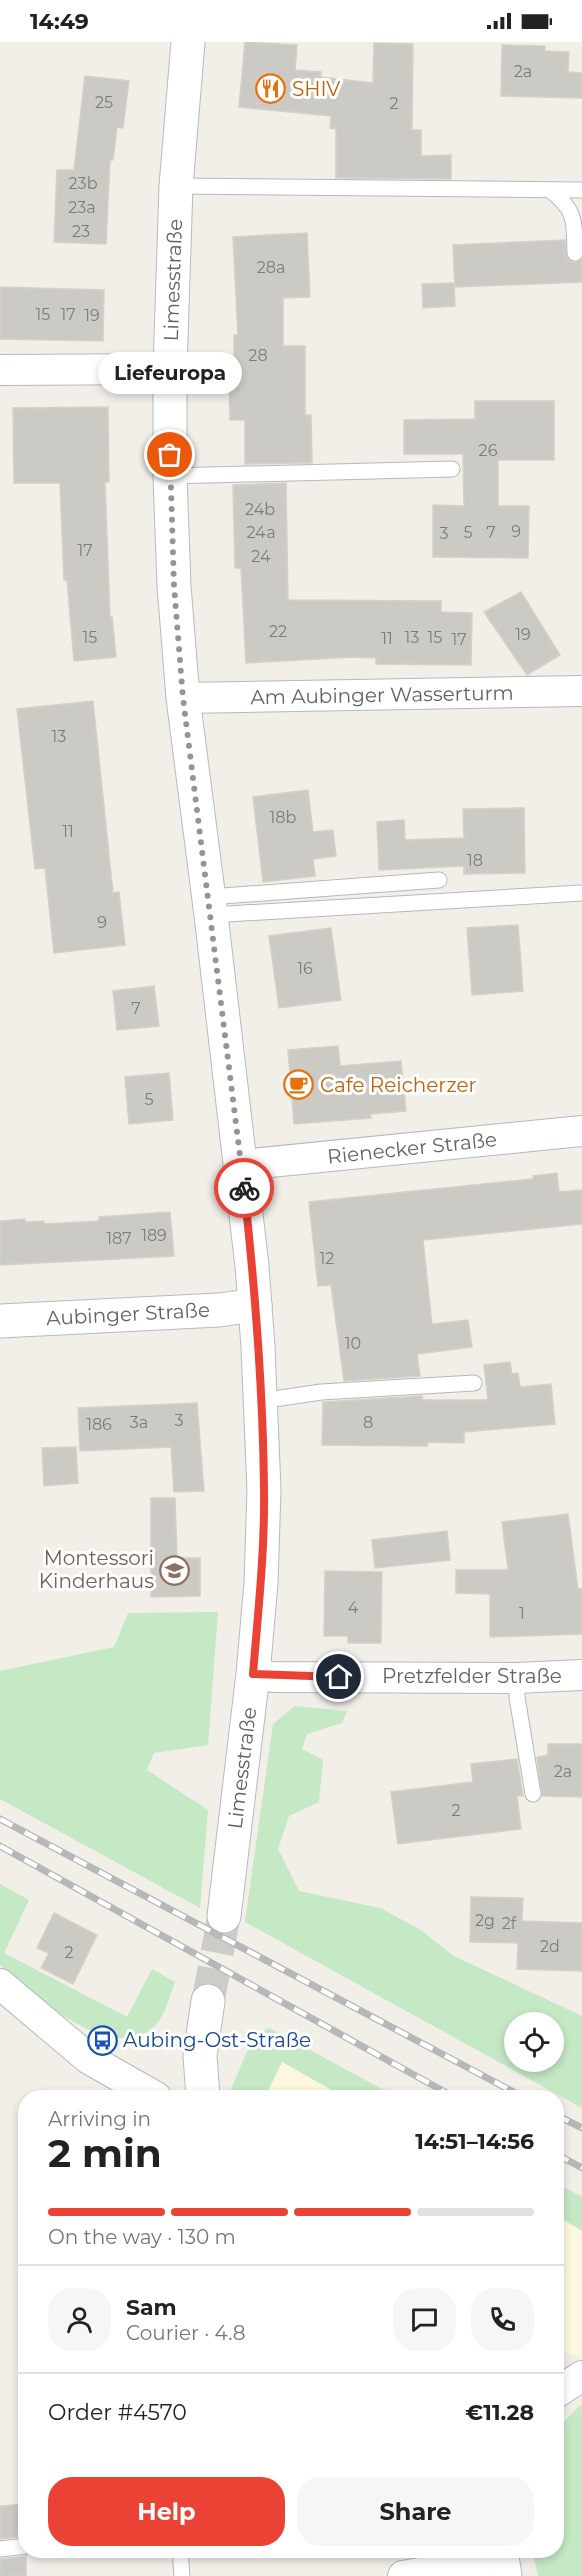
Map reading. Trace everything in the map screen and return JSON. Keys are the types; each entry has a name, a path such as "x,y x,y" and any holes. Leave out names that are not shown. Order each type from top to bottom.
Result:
{"street":[{"name":"Limesstraße","path":"188,42 176,186 170,369 170,476 174,586 183,698 241,1165 255,1305 264,1490 261,1583 253,1674 224,1916"},
{"path":"0,370 170,369"},
{"name":"Am Aubinger Wasserturm","path":"183,698 582,691"},
{"name":"Rienecker Straße","path":"241,1165 582,1131"},
{"name":"Aubinger Straße","path":"0,1321 219,1310 255,1305"},
{"name":"Pretzfelder Straße","path":"253,1674 273,1677 517,1678 582,1675"},
{"path":"0,1984 89,2059 144,2090"},
{"path":"202,2090 200,2056 208,2001"},
{"path":"564,2372 582,2375"},
{"path":"564,2387 582,2375"},
{"path":"406,2576 503,2561"}],"lane":[{"path":"176,186 580,190"},
{"path":"550,190 566,202 574,221 575,253"},
{"path":"170,476 452,469"},
{"path":"210,906 439,880"},
{"path":"210,906 582,893"},
{"path":"261,1401 321,1392 474,1383"},
{"path":"517,1678 517,1697 533,1794"},
{"path":"0,2549 18,2547"},
{"path":"181,2558 182,2576"}],"shaded area":[{"path":"253,2038 347,2090 249,2090"},
{"path":"564,2209 582,2219 582,2357 564,2353"}],"green space":[{"path":"218,1612 208,1745 154,1753 147,1770 208,1810 200,1908 0,1799 0,1671 114,1647 128,1613"},
{"path":"295,1706 347,1711 342,1723 307,1734 302,1749 323,1760 319,1802 289,1816 278,1849 299,1891 380,1908 421,1930 452,1955 582,2016 582,2108 564,2098 564,2090 549,2090 517,2072 564,2072 564,2012 504,2012 504,2065 245,1922 273,1724"},
{"path":"0,1884 29,1900 4,1953 127,2017 152,1969 175,1982 166,2008 155,2026 133,2038 113,2037 92,2031 70,2020 50,2006 0,1965"},
{"path":"269,2028 384,2090 332,2090 282,2062 268,2090 232,2090 253,2038"},
{"path":"564,2187 582,2197 582,2231 564,2220"},
{"path":"582,2404 582,2576 538,2576 534,2558 564,2558 564,2421"}],"building":[{"path":"245,42 297,45 295,70 321,72 321,77 373,83 374,43 413,44 412,130 421,130 421,156 451,155 451,179 336,178 336,129 330,128 331,116 239,107"},
{"path":"502,45 545,46 545,51 569,52 568,72 582,73 582,98 501,96"},
{"path":"85,76 129,81 123,128 117,127 113,160 110,160 106,244 54,242 57,170 74,170"},
{"path":"307,233 310,297 283,298 283,346 305,346 305,415 311,415 312,463 245,464 245,420 230,420 229,390 234,390 234,335 238,335 233,237"},
{"path":"565,240 567,259 575,263 582,259 582,282 455,287 453,245"},
{"path":"454,283 455,306 423,308 422,284"},
{"path":"0,287 104,290 103,341 0,339"},
{"path":"475,401 554,401 554,460 498,460 498,506 529,506 528,558 433,557 433,505 464,506 463,454 404,454 404,420 475,419"},
{"path":"108,407 109,482 105,482 110,617 112,617 116,657 74,661 67,580 64,580 60,483 14,483 13,408"},
{"path":"286,483 288,600 441,601 441,612 472,613 471,665 376,664 376,658 353,657 246,663 241,568 235,568 233,485"},
{"path":"521,592 560,655 527,675 484,612"},
{"path":"93,701 113,893 119,892 125,945 54,953 45,868 35,869 17,709"},
{"path":"308,790 313,832 333,830 336,856 313,859 315,876 263,882 253,797"},
{"path":"524,808 525,873 464,874 464,866 379,870 377,822 404,820 405,840 464,838 463,809"},
{"path":"518,925 523,991 472,995 467,928"},
{"path":"331,928 341,1000 279,1008 269,936"},
{"path":"154,986 159,1026 117,1030 113,991"},
{"path":"338,1046 340,1066 401,1061 406,1111 370,1114 371,1118 294,1124 288,1050"},
{"path":"169,1073 173,1120 129,1124 125,1077"},
{"path":"557,1173 559,1192 582,1190 582,1224 423,1240 432,1324 468,1320 472,1347 417,1354 420,1376 344,1381 331,1285 318,1286 309,1202 533,1179 533,1176"},
{"path":"170,1212 174,1256 0,1265 0,1221 25,1219 25,1222 44,1221 44,1224 99,1221 99,1217"},
{"path":"510,1362 512,1374 518,1373 520,1387 551,1384 555,1424 464,1432 464,1443 428,1442 427,1446 322,1445 323,1402 422,1396 422,1400 488,1400 484,1365"},
{"path":"197,1403 204,1491 174,1492 171,1447 80,1451 78,1408"},
{"path":"76,1447 78,1483 44,1486 42,1448"},
{"path":"151,1498 175,1498 177,1558 200,1558 200,1596 151,1597"},
{"path":"568,1514 578,1589 582,1589 582,1634 490,1637 490,1594 456,1593 456,1570 508,1570 502,1522"},
{"path":"447,1531 450,1560 375,1568 372,1540"},
{"path":"325,1571 382,1572 381,1643 348,1643 348,1636 324,1636"},
{"path":"548,1744 582,1744 582,1797 542,1796 537,1757 548,1755"},
{"path":"517,1759 523,1796 517,1796 521,1829 398,1844 391,1792 473,1782 471,1764"},
{"path":"471,1897 523,1898 522,1921 582,1923 582,1971 517,1969 518,1943 470,1942"},
{"path":"54,1913 97,1935 73,1984 41,1968 49,1953 37,1948"},
{"path":"18,2505 18,2537 0,2539 0,2506"},
{"path":"26,2558 26,2576 0,2576 0,2559"}],"tunnel":[{"path":"208,2001 224,1916"}],"railway":[{"path":"0,1819 510,2090"},
{"path":"0,1846 441,2090"},
{"path":"564,2119 582,2128"},
{"path":"564,2158 582,2168"}],"way so far":[{"path":"170,455 174,586 183,698 244,1188"}],"place":[{"name":"SHIV","path":"271,89"},
{"name":"Liefeuropa","path":"170,455"},
{"name":"Cafe Reicherzer","path":"299,1085"},
{"name":"Montessori Kinderhaus","path":"175,1570"},
{"name":"Aubing-Ost-Straße","path":"102,2040"}],"route":[{"path":"244,1188 258,1347 264,1490 261,1583 253,1674 273,1677 339,1677"}]}
